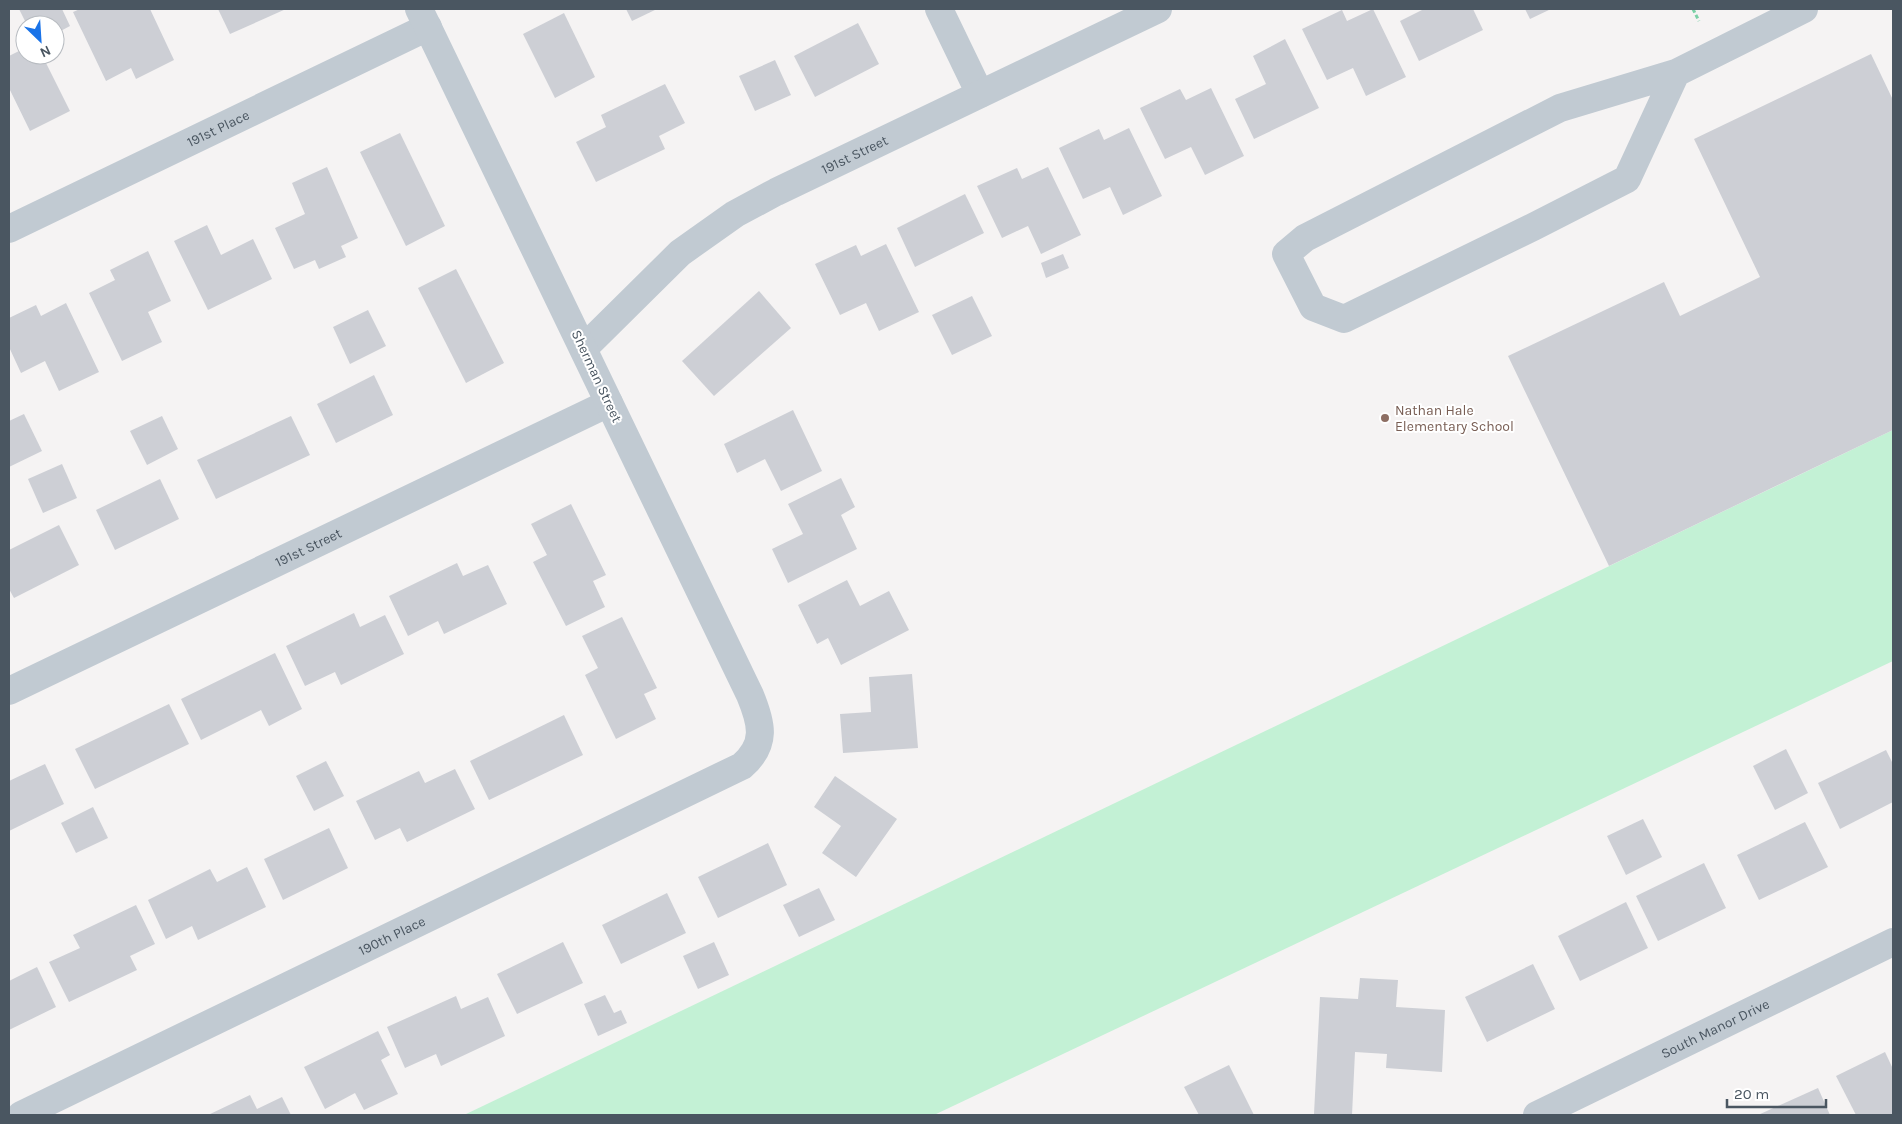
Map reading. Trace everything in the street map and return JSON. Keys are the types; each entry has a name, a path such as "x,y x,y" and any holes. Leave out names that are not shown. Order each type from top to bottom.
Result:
{"street":[{"path":"939,9 980,94"},
{"name":"191st Street","path":"584,348 680,253 736,214 776,192 1158,9"},
{"path":"1676,72 1627,179 1344,319 1313,307 1286,254 1305,238 1560,108 1676,72 1804,9"},
{"name":"191st Place","path":"9,229 424,18"},
{"name":"Sherman Street","path":"424,18 753,702 760,725 758,747"},
{"name":"191st Street","path":"9,691 609,403"},
{"name":"190th Place","path":"21,1115 742,766 752,757 758,747"},
{"name":"South Manor Drive","path":"1537,1115 1893,942"}],"path":[{"path":"1693,9 1699,21"}],"green space":[{"path":"1893,430 1893,661 934,1115 464,1115"}],"building":[{"path":"19,9 62,9 65,15 22,15"},
{"path":"80,9 150,9 174,60 136,79 131,68 106,81 73,12"},
{"path":"218,9 286,9 230,34"},
{"path":"626,9 657,9 632,21"},
{"path":"1373,9 1406,77 1366,96 1353,68 1327,80 1302,29 1342,10 1347,21"},
{"path":"1424,9 1473,9 1483,30 1419,61 1400,21"},
{"path":"1525,9 1551,9 1530,19"},
{"path":"564,13 595,77 555,98 523,34"},
{"path":"65,15 70,26 65,29"},
{"path":"858,23 879,64 815,97 794,56"},
{"path":"1285,39 1319,108 1254,139 1235,99 1266,84 1253,56"},
{"path":"15,53 15,65 47,65 70,111 30,131 9,88 9,56"},
{"name":"Nathan Hale Elementary School","path":"1871,54 1893,100 1893,430 1609,566 1508,356 1664,282 1680,316 1760,277 1694,139"},
{"path":"775,60 791,95 755,111 739,76"},
{"path":"665,84 685,123 659,136 665,149 596,182 576,142 606,127 601,115"},
{"path":"1211,88 1244,156 1205,175 1191,147 1165,159 1140,108 1180,89 1186,100"},
{"path":"1129,128 1162,196 1123,215 1110,187 1083,199 1059,148 1099,129 1104,140"},
{"path":"400,133 445,226 406,246 360,152"},
{"path":"327,167 358,238 341,246 346,257 319,269 315,260 294,269 275,228 305,214 292,183"},
{"path":"1048,167 1081,235 1041,254 1028,226 1002,238 977,186 1017,168 1022,179"},
{"path":"965,194 984,233 915,267 897,228"},
{"path":"207,225 221,255 253,239 272,279 208,310 174,241"},
{"path":"886,244 919,312 879,331 866,303 840,315 815,264 856,245 861,256"},
{"path":"148,251 171,301 148,312 162,342 122,361 89,293 115,280 110,270"},
{"path":"1063,254 1069,268 1046,278 1041,263"},
{"path":"456,269 504,363 466,383 418,288"},
{"path":"759,291 791,328 714,396 682,361"},
{"path":"972,296 992,336 952,355 932,315"},
{"path":"66,303 99,372 59,391 45,361 21,373 9,347 9,318 36,305 41,316"},
{"path":"368,310 386,346 350,364 333,327"},
{"path":"374,375 393,415 336,443 317,404"},
{"path":"793,410 822,471 781,491 765,459 737,473 724,444"},
{"path":"24,414 42,451 9,467 9,421"},
{"path":"162,416 178,449 147,465 130,431"},
{"path":"291,416 310,455 216,499 197,460"},
{"path":"62,464 77,498 43,513 28,479"},
{"path":"841,478 855,507 841,515 857,549 788,583 772,549 803,534 788,504"},
{"path":"160,479 179,519 115,550 96,510"},
{"path":"571,504 606,575 593,581 605,607 566,626 533,562 547,555 531,524"},
{"path":"59,525 79,565 14,598 9,589 9,550"},
{"path":"457,563 463,576 488,565 507,604 444,634 438,621 408,636 389,596"},
{"path":"847,580 860,606 889,591 909,630 841,665 828,638 817,644 798,605"},
{"path":"354,613 360,627 385,615 404,654 341,685 335,672 305,686 286,646"},
{"path":"622,617 657,688 644,694 656,719 616,739 585,675 598,668 582,636"},
{"path":"275,653 302,709 269,726 261,710 201,740 181,699"},
{"path":"912,674 918,748 843,753 840,714 871,712 869,677"},
{"path":"169,704 189,744 95,789 75,749"},
{"path":"564,715 583,755 489,800 470,761"},
{"path":"1786,749 1808,793 1775,810 1753,766"},
{"path":"1886,750 1893,764 1893,802 1840,829 1818,783"},
{"path":"326,761 344,796 314,811 296,776"},
{"path":"45,764 64,804 9,831 9,781"},
{"path":"455,769 475,809 407,842 400,828 375,840 356,801 419,771 425,783"},
{"path":"835,776 897,819 856,877 822,853 841,826 814,807"},
{"path":"93,807 108,838 76,853 61,823"},
{"path":"1643,819 1662,857 1626,875 1607,836"},
{"path":"1805,822 1828,867 1759,900 1737,855"},
{"path":"329,828 348,868 283,900 264,859"},
{"path":"768,843 787,885 718,918 698,877"},
{"path":"1704,863 1726,908 1658,941 1636,896"},
{"path":"247,867 266,907 198,940 192,926 166,939 148,900 210,869 217,882"},
{"path":"819,888 835,920 799,937 783,905"},
{"path":"667,893 686,933 621,964 602,925"},
{"path":"1626,902 1648,948 1580,981 1558,936"},
{"path":"136,905 155,944 130,956 137,970 69,1002 49,962 80,948 73,935"},
{"path":"563,942 583,983 517,1014 497,974"},
{"path":"714,942 729,975 698,989 683,956"},
{"path":"1533,964 1555,1009 1487,1042 1465,997"},
{"path":"37,967 56,1007 9,1030 9,981"},
{"path":"1360,978 1398,980 1396,1007 1445,1010 1442,1072 1386,1068 1387,1054 1355,1052 1352,1115 1314,1114 1320,997 1358,999"},
{"path":"605,995 614,1013 621,1010 627,1023 598,1036 584,1004"},
{"path":"456,996 461,1009 488,997 505,1036 441,1066 436,1054 405,1068 387,1027"},
{"path":"378,1031 390,1055 381,1060 398,1094 364,1110 355,1093 325,1109 304,1067"},
{"path":"1885,1052 1893,1069 1893,1115 1856,1115 1836,1076"},
{"path":"1229,1065 1254,1115 1199,1115 1184,1087"},
{"path":"1818,1088 1830,1115 1758,1115"},
{"path":"250,1095 257,1109 282,1097 291,1115 208,1115"}],"place":[{"name":"Nathan Hale Elementary School","path":"1385,418"}]}
